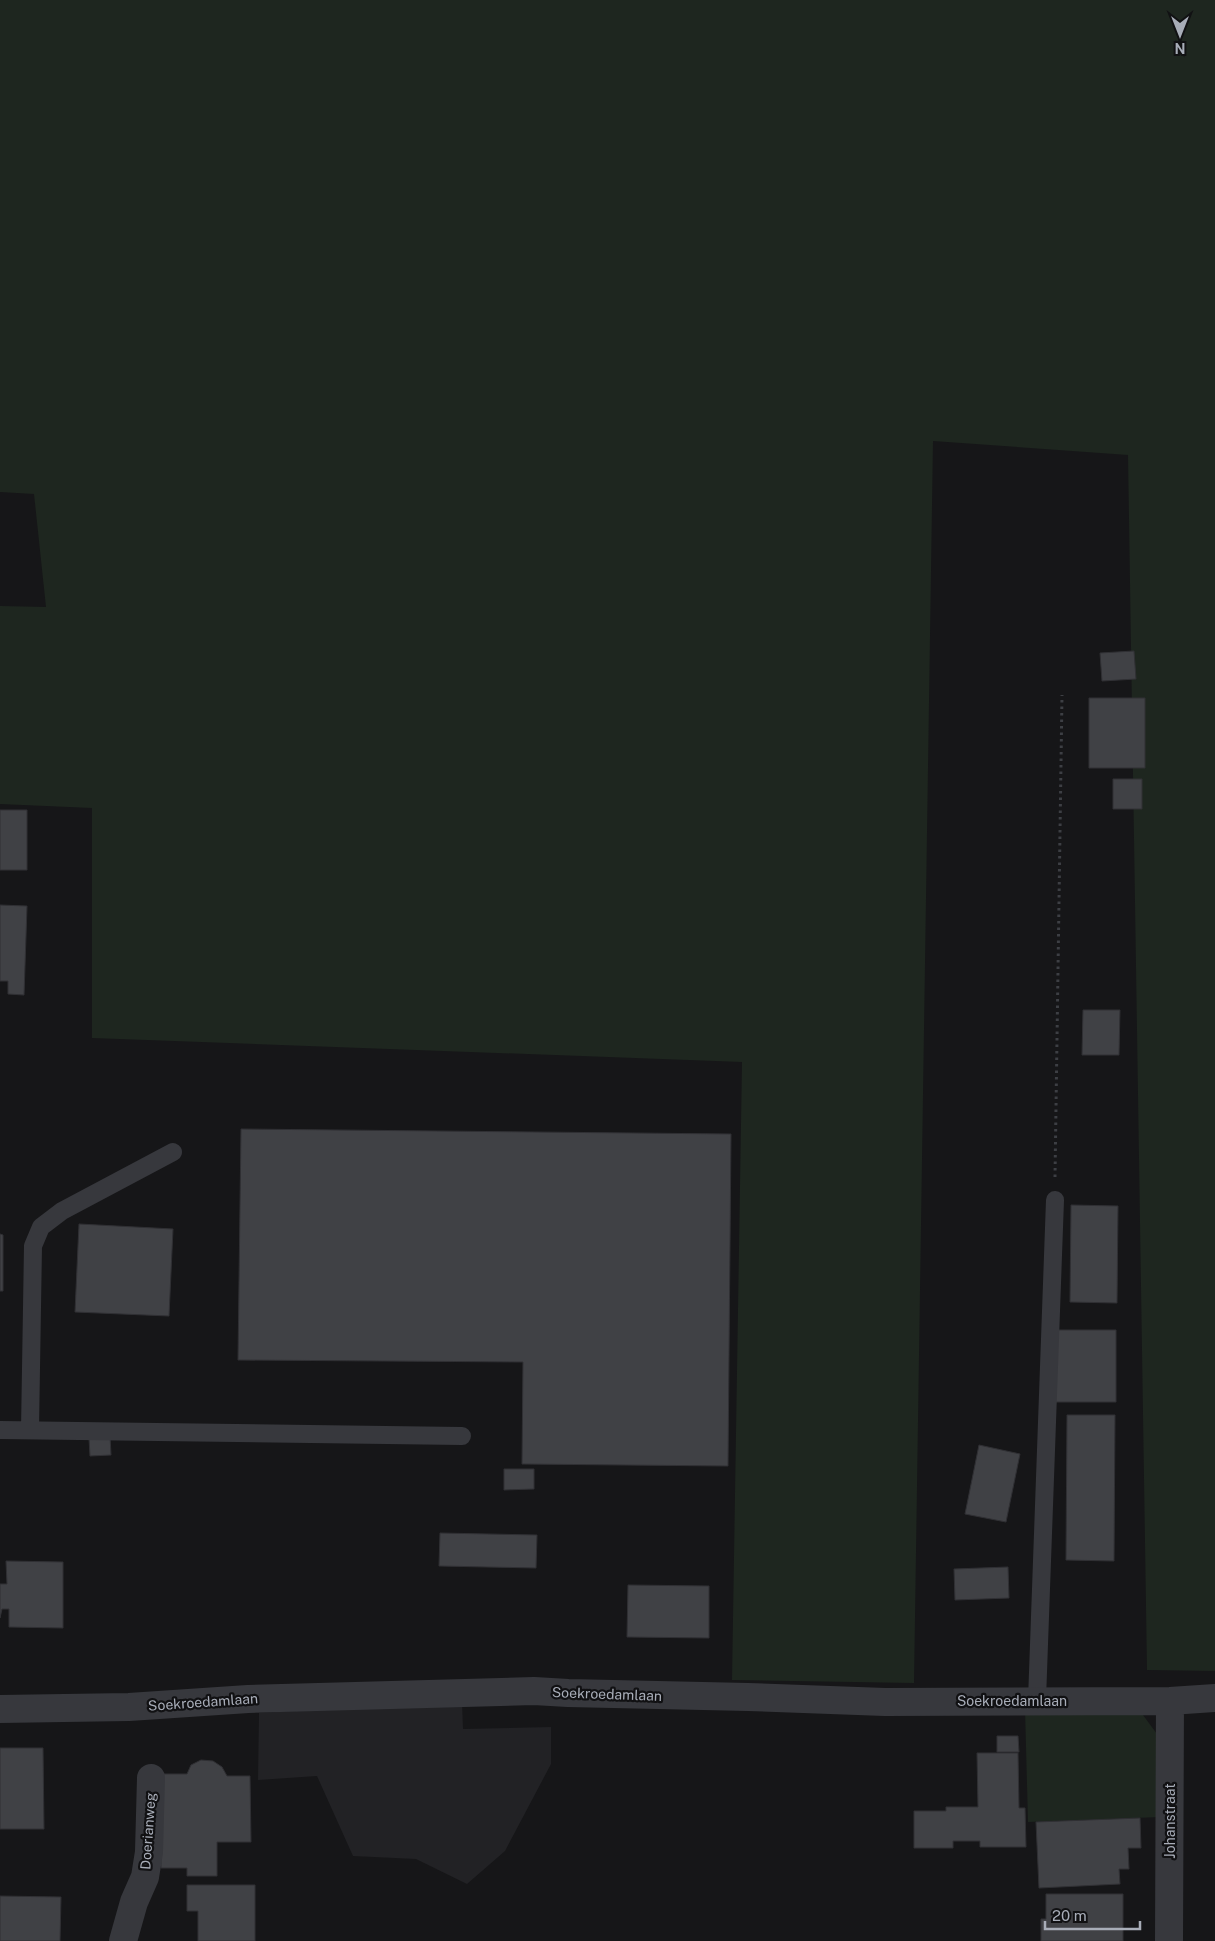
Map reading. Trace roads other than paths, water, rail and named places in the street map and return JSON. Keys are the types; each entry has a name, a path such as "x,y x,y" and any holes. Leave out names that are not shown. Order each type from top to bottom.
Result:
{"street":[{"name":"Soekroedamlaan","path":"0,1709 130,1707 248,1699 534,1691 886,1702 1170,1701 1215,1698"},
{"name":"Johanstraat","path":"1169,1941 1170,1701"},
{"name":"Doerianweg","path":"123,1941 134,1902 145,1877 151,1778"}],"lane":[{"path":"30,1430 33,1246 40,1227 62,1211 173,1152"},
{"path":"1037,1700 1055,1200"},
{"path":"0,1430 462,1436"}]}
